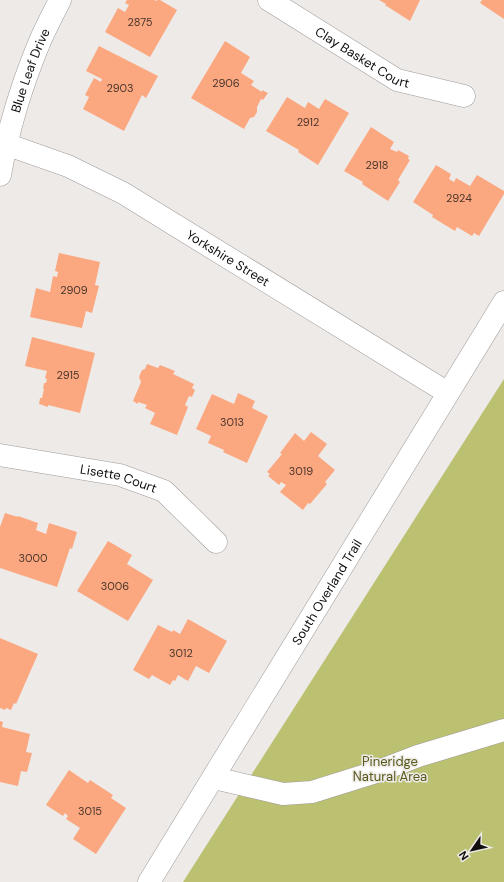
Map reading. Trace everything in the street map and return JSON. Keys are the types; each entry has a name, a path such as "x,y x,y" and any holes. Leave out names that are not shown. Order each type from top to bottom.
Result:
{"street":[{"name":"Blue Leaf Drive","path":"0,175 3,143 40,41 60,0"},
{"name":"Clay Basket Court","path":"269,0 397,80 464,96"},
{"name":"Yorkshire Street","path":"3,143 68,166 123,193 448,393"},
{"name":"South Overland Trail","path":"149,882 504,302"},
{"name":"Lisette Court","path":"0,455 120,475 164,491 216,542"},
{"path":"214,778 283,794 312,792 379,771 418,756 504,730"}],"green space":[{"name":"Pineridge Natural Area","path":"504,379 504,882 183,882"}],"building":[{"path":"127,0 160,0 177,10 150,57 105,32 118,8 125,12 129,5 125,3"},
{"path":"379,0 420,0 410,21"},
{"path":"482,0 504,0 504,19 480,3"},
{"path":"225,41 250,57 241,73 254,81 251,85 262,92 262,90 268,93 263,100 261,99 257,107 257,112 254,117 250,118 244,129 191,98"},
{"path":"99,46 158,76 146,98 142,95 124,131 83,109 89,97 85,95 94,78 101,82 102,79 86,71"},
{"path":"287,97 305,108 308,102 319,109 325,99 349,113 318,165 298,152 299,150 266,131"},
{"path":"371,127 394,142 390,149 397,152 398,150 409,156 408,159 410,160 398,180 400,182 388,201 362,184 363,182 344,171"},
{"path":"436,165 451,174 449,179 454,182 456,178 470,186 477,175 504,191 504,194 479,236 474,233 472,236 457,227 455,231 432,217 433,215 413,202"},
{"path":"59,253 100,262 95,285 99,286 92,313 86,311 82,328 30,317 36,288 50,292 53,276 57,277 58,272 55,271"},
{"path":"32,337 95,353 80,413 39,404 40,398 42,398 44,383 46,383 47,379 45,378 47,371 25,366"},
{"path":"147,364 158,368 160,365 175,371 173,374 194,384 192,388 195,390 192,397 189,396 185,405 188,407 177,435 150,424 155,413 145,408 147,405 138,402 138,404 133,401 141,382 139,377"},
{"path":"238,393 255,401 252,408 268,416 247,463 208,443 211,436 196,429 212,394 234,404"},
{"path":"311,432 327,444 318,456 335,470 325,482 327,484 303,510 280,492 286,485 281,482 279,485 268,476 270,474 267,472 282,454 280,453 295,433 304,441"},
{"path":"5,513 38,523 36,530 46,534 49,523 77,532 57,587 0,568 0,527"},
{"path":"108,541 132,555 127,564 153,580 128,621 77,591"},
{"path":"188,619 227,641 209,673 196,666 188,681 178,675 175,681 173,680 170,685 152,675 149,679 133,670 158,625 180,634"},
{"path":"0,638 38,654 16,704 14,703 11,710 0,708"},
{"path":"0,721 3,722 2,727 30,734 26,752 32,753 27,772 21,771 18,786 0,782"},
{"path":"69,770 88,783 90,780 113,795 111,798 126,808 96,854 73,839 80,828 66,819 68,816 65,813 63,816 46,805"}]}
